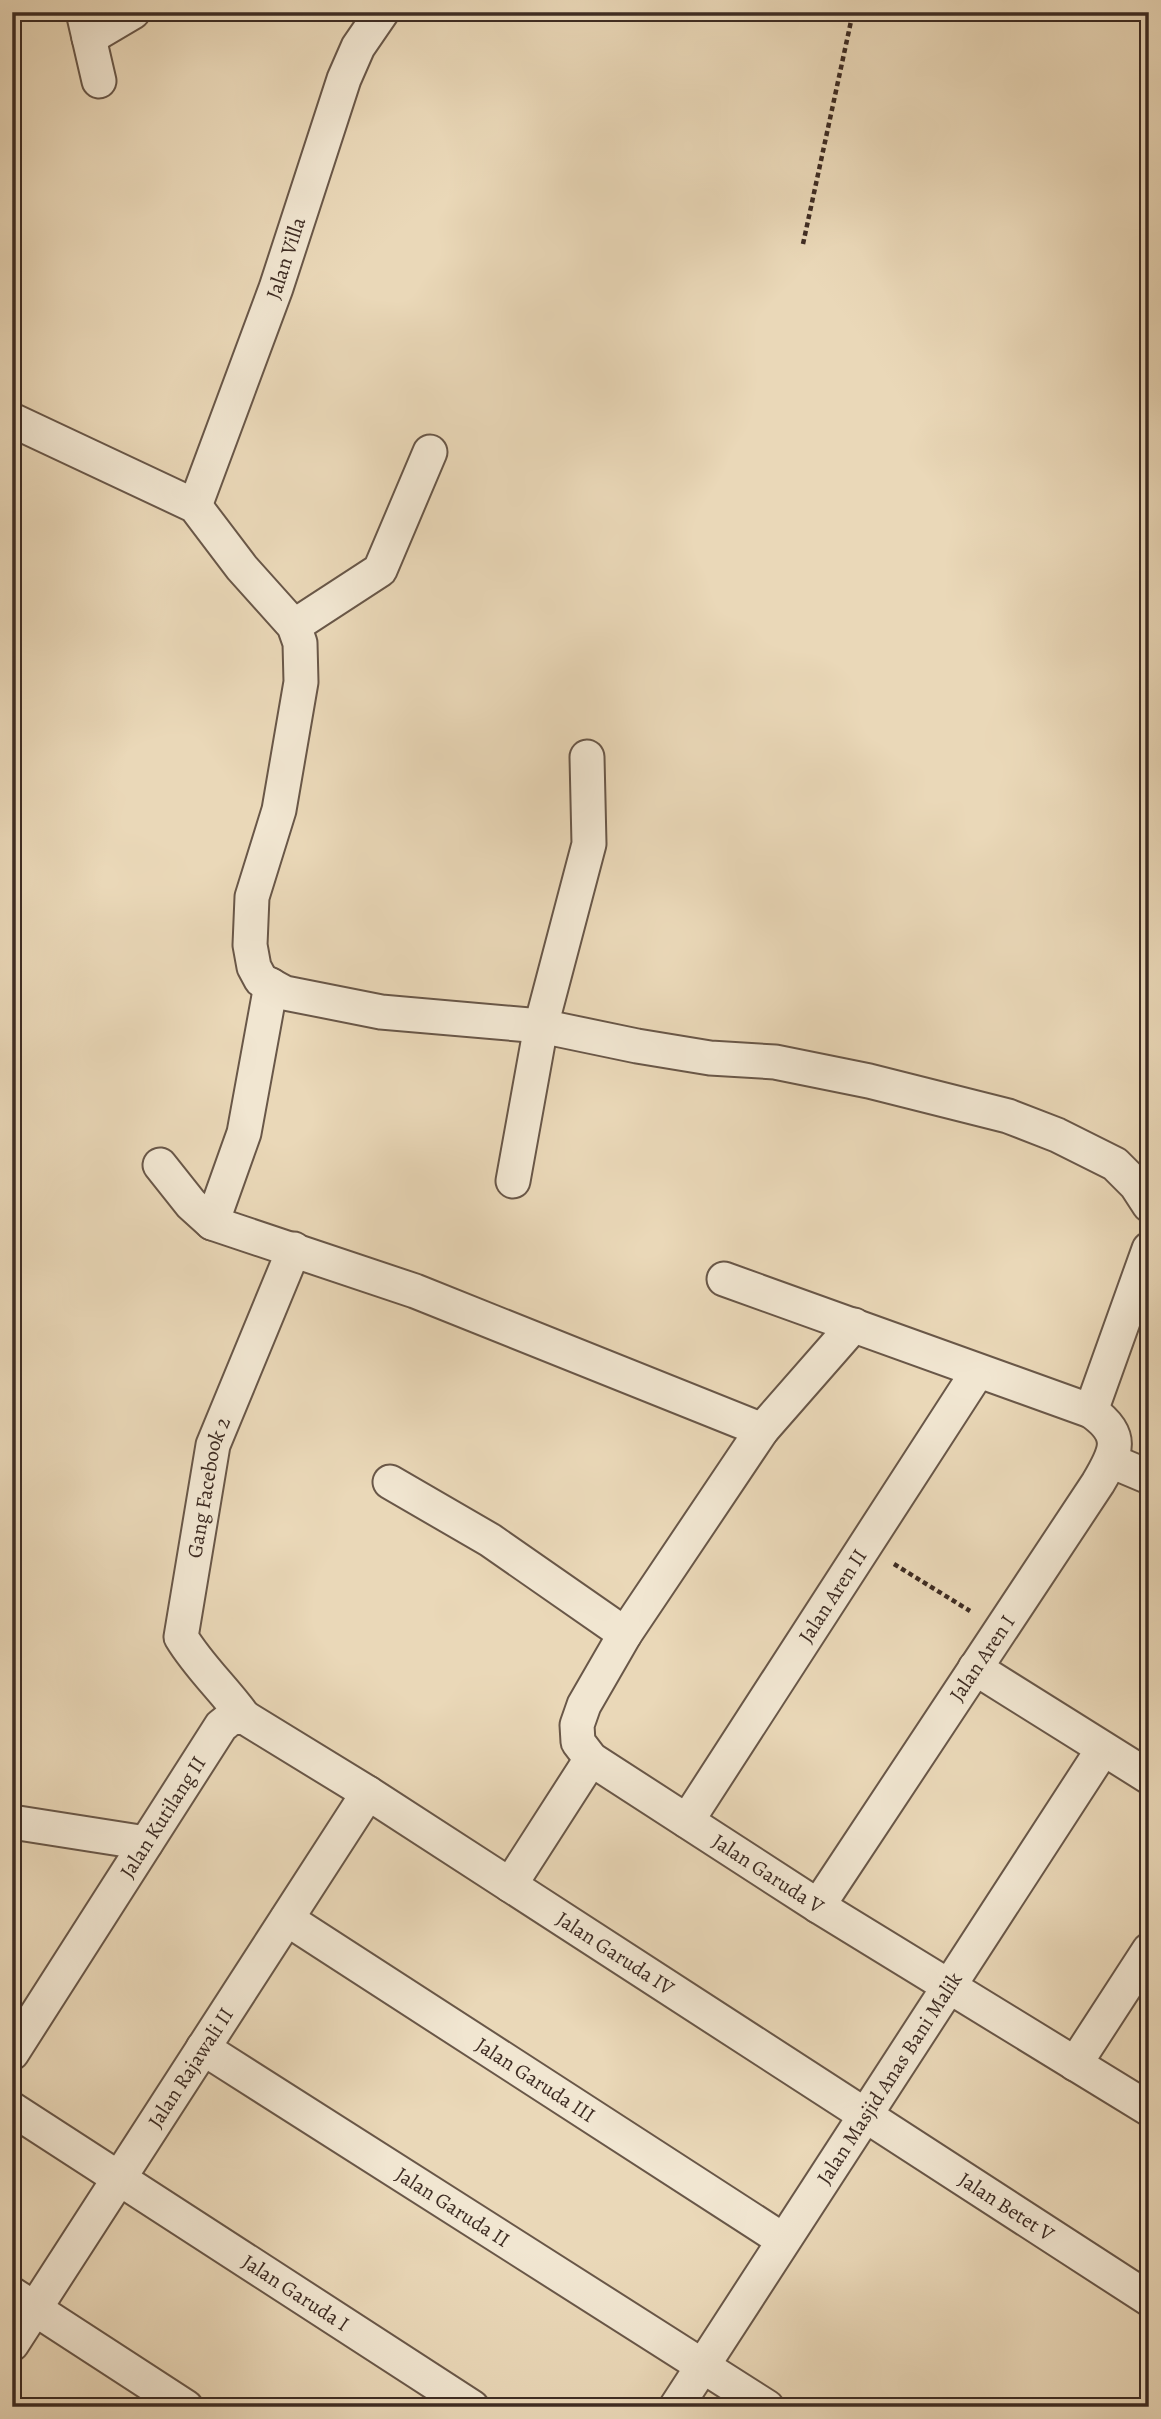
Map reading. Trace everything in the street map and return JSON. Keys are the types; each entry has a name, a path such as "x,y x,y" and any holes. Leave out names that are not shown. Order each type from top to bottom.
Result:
{"street":[{"path":"99,81 86,25 133,12"},
{"name":"Jalan Villa","path":"195,506 280,276 344,79 358,47 382,12"},
{"path":"12,420 195,506 242,568 294,626 300,643 301,682 279,810 252,897 250,945 254,967 261,980 285,993 381,1012 541,1026 710,1058 775,1062 869,1081 1008,1116 1057,1135 1115,1164 1136,1185 1149,1205"},
{"path":"294,626 380,570 430,452"},
{"path":"513,1181 541,1026 589,844 587,757"},
{"path":"212,1223 244,1133 271,985"},
{"path":"160,1165 191,1204 212,1223 415,1291 762,1430"},
{"name":"Gang Facebook 2","path":"244,1717 224,1689 198,1665 181,1637 213,1445 294,1249"},
{"path":"1091,1411 1149,1249"},
{"path":"724,1279 1091,1411 1110,1424 1116,1438 1111,1461 1149,1477"},
{"path":"510,1885 591,1759 578,1742 577,1725 584,1706 625,1634 762,1430 854,1325"},
{"name":"Jalan Aren II","path":"687,1821 978,1371"},
{"name":"Jalan Aren I","path":"817,1906 1111,1461"},
{"path":"390,1482 489,1540 625,1634"},
{"path":"975,1668 1149,1777"},
{"path":"244,1717 368,1793"},
{"name":"Jalan Kutilang II","path":"12,2053 221,1726 231,1718 244,1717"},
{"name":"Jalan Masjid Anas Bani Malik","path":"676,2407 1103,1749"},
{"name":"Jalan Garuda V","path":"591,1759 817,1906 1149,2109"},
{"name":"Jalan Garuda IV","path":"368,1793 864,2114"},
{"name":"Jalan Rajawali II","path":"12,2344 24,2302 119,2178 368,1793"},
{"path":"12,1822 146,1843"},
{"name":"Jalan Garuda III","path":"287,1919 783,2240"},
{"path":"1076,2064 1149,1950"},
{"name":"Jalan Garuda II","path":"203,2048 766,2407"},
{"name":"Jalan Garuda I","path":"12,2109 472,2407"},
{"name":"Jalan Betet V","path":"864,2114 1149,2299"},
{"path":"24,2302 186,2407"}],"path":[{"path":"803,244 853,12"},
{"path":"866,1546 1000,1630"}]}
